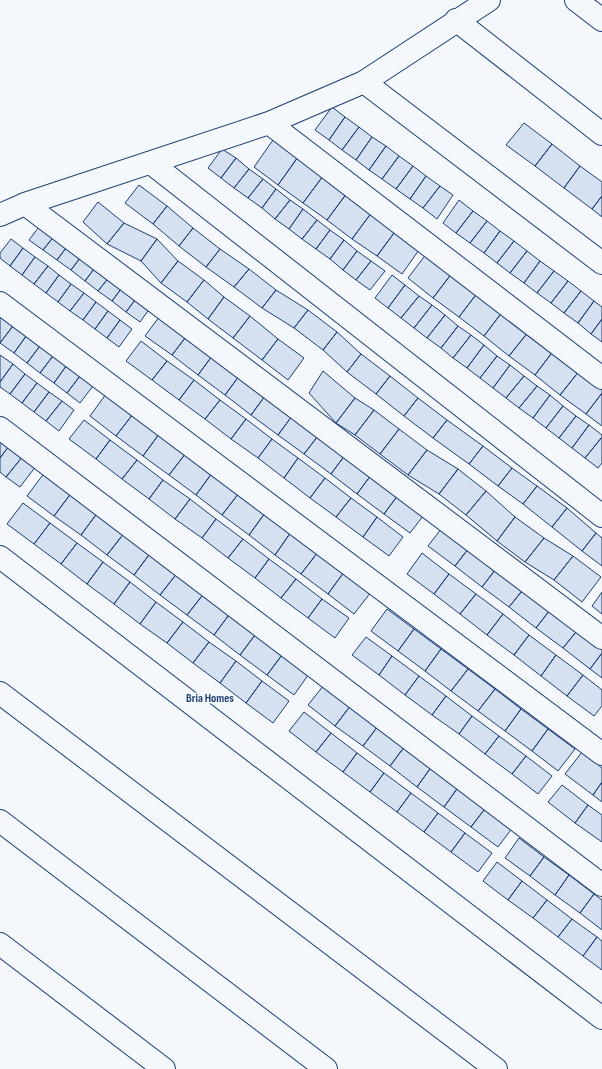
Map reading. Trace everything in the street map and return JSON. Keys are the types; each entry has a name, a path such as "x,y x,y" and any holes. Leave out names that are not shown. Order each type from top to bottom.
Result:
{"street":[{"path":"0,216 26,204 269,123 364,82 488,0"},
{"path":"576,0 602,20"},
{"path":"456,20 602,134"},
{"path":"364,82 602,263"},
{"path":"269,123 602,378"},
{"path":"151,163 602,516"},
{"path":"26,204 602,638"},
{"path":"0,303 602,754"},
{"path":"0,428 602,885"},
{"path":"0,557 602,1018"},
{"path":"0,693 496,1069"},
{"path":"0,821 326,1069"},
{"path":"0,944 164,1069"}],"building":[{"path":"332,107 345,117 329,140 315,130"},
{"path":"345,117 359,127 342,150 329,140"},
{"path":"524,123 552,144 535,166 506,145"},
{"path":"359,127 372,137 356,160 342,150"},
{"path":"372,137 386,146 369,170 356,160"},
{"path":"273,140 298,157 278,185 254,167"},
{"path":"552,144 580,166 564,188 535,166"},
{"path":"386,146 399,156 382,179 369,170"},
{"path":"222,149 236,158 221,178 208,168"},
{"path":"399,156 413,166 396,189 382,179"},
{"path":"298,157 323,176 303,203 278,185"},
{"path":"236,158 249,169 234,188 221,178"},
{"path":"413,166 426,176 410,199 396,189"},
{"path":"580,166 602,182 602,196 592,209 564,188"},
{"path":"249,169 263,179 248,198 234,188"},
{"path":"323,176 347,193 327,220 303,203"},
{"path":"426,176 440,186 423,208 410,199"},
{"path":"263,179 276,189 262,208 248,198"},
{"path":"139,185 167,206 153,224 125,203"},
{"path":"440,186 453,195 437,219 423,208"},
{"path":"276,189 290,200 275,219 262,208"},
{"path":"347,193 372,212 352,239 327,220"},
{"path":"602,196 602,217 592,209"},
{"path":"290,200 303,209 289,229 275,219"},
{"path":"459,200 473,211 456,233 443,223"},
{"path":"98,202 124,223 107,244 83,222"},
{"path":"167,206 193,228 179,246 153,224"},
{"path":"303,209 317,220 302,239 289,229"},
{"path":"473,211 487,221 470,243 456,233"},
{"path":"372,212 397,229 377,256 352,239"},
{"path":"45,219 59,230 43,250 29,240"},
{"path":"317,220 330,230 316,249 302,239"},
{"path":"487,221 500,231 484,253 470,243"},
{"path":"124,223 157,239 141,261 107,244"},
{"path":"193,228 220,249 206,267 179,246"},
{"path":"397,229 421,247 402,274 377,256"},
{"path":"59,230 72,240 57,260 43,250"},
{"path":"330,230 344,240 330,259 316,249"},
{"path":"500,231 514,241 497,263 484,253"},
{"path":"11,239 23,248 10,266 0,258 0,253"},
{"path":"157,239 178,261 161,283 141,261"},
{"path":"72,240 86,250 71,270 57,260"},
{"path":"344,240 357,251 343,270 330,259"},
{"path":"514,241 527,251 510,273 497,263"},
{"path":"23,248 35,257 22,275 10,266"},
{"path":"220,249 249,269 234,287 206,267"},
{"path":"86,250 100,261 85,281 71,270"},
{"path":"357,251 371,261 356,280 343,270"},
{"path":"527,251 540,261 524,283 510,273"},
{"path":"427,253 452,273 433,298 408,278"},
{"path":"35,257 48,266 34,284 22,275"},
{"path":"100,261 114,271 98,291 85,281"},
{"path":"178,261 204,280 187,302 161,283"},
{"path":"371,261 385,271 370,290 356,280"},
{"path":"540,261 554,271 537,293 524,283"},
{"path":"48,266 59,275 46,293 34,284"},
{"path":"249,269 276,290 262,308 234,287"},
{"path":"114,271 127,281 112,301 98,291"},
{"path":"554,271 568,281 551,303 537,293"},
{"path":"452,273 478,292 459,317 433,298"},
{"path":"59,275 71,284 58,302 46,293"},
{"path":"392,275 405,285 388,308 375,298"},
{"path":"204,280 224,297 208,319 187,302"},
{"path":"127,281 141,292 126,312 112,301"},
{"path":"568,281 581,291 564,313 551,303"},
{"path":"71,284 84,293 70,311 58,302"},
{"path":"405,285 419,296 401,318 388,308"},
{"path":"276,290 308,310 294,328 262,308"},
{"path":"581,291 594,301 578,323 564,313"},
{"path":"141,292 155,301 140,322 126,312"},
{"path":"478,292 503,311 484,336 459,317"},
{"path":"84,293 96,302 83,320 70,311"},
{"path":"419,296 432,305 414,328 401,318"},
{"path":"224,297 250,316 233,338 208,319"},
{"path":"594,301 602,307 602,319 591,334 578,323"},
{"path":"96,302 108,311 95,329 83,320"},
{"path":"432,305 445,315 427,338 414,328"},
{"path":"308,310 337,332 323,350 294,328"},
{"path":"108,311 120,320 107,338 95,329"},
{"path":"503,311 529,331 509,356 484,336"},
{"path":"162,313 189,333 172,355 145,336"},
{"path":"445,315 458,326 441,348 427,338"},
{"path":"0,316 16,322 0,343"},
{"path":"250,316 278,339 262,360 233,338"},
{"path":"602,319 602,342 591,334"},
{"path":"120,320 132,329 119,347 107,338"},
{"path":"16,322 29,332 14,353 0,343"},
{"path":"458,326 471,335 453,358 441,348"},
{"path":"529,331 554,350 535,375 509,356"},
{"path":"29,332 43,342 27,363 14,353"},
{"path":"337,332 361,354 347,372 323,350"},
{"path":"189,333 215,352 198,375 172,355"},
{"path":"471,335 484,345 467,368 453,358"},
{"path":"278,339 304,358 288,380 262,360"},
{"path":"141,341 167,361 152,380 126,361"},
{"path":"43,342 56,352 40,373 27,363"},
{"path":"484,345 497,356 480,378 467,368"},
{"path":"554,350 580,370 560,395 535,375"},
{"path":"56,352 69,362 54,383 40,373"},
{"path":"215,352 242,372 225,395 198,375"},
{"path":"361,354 390,376 376,394 347,372"},
{"path":"0,355 13,364 0,382"},
{"path":"497,356 510,365 493,388 480,378"},
{"path":"167,361 194,380 179,400 152,380"},
{"path":"69,362 83,372 67,393 54,383"},
{"path":"13,364 25,374 10,394 0,387 0,382"},
{"path":"510,365 524,376 506,398 493,388"},
{"path":"580,370 602,386 602,393 586,414 560,395"},
{"path":"323,371 355,398 336,423 309,393"},
{"path":"83,372 96,382 80,403 67,393"},
{"path":"242,372 268,392 251,415 225,395"},
{"path":"25,374 37,383 22,403 10,394"},
{"path":"390,376 418,398 404,416 376,394"},
{"path":"524,376 537,386 519,408 506,398"},
{"path":"194,380 220,400 205,419 179,400"},
{"path":"37,383 49,392 34,412 22,403"},
{"path":"537,386 550,395 533,418 519,408"},
{"path":"49,392 62,401 46,421 34,412"},
{"path":"268,392 295,412 278,435 251,415"},
{"path":"602,393 602,426 586,414"},
{"path":"106,394 133,414 116,436 90,416"},
{"path":"550,395 563,406 546,428 533,418"},
{"path":"355,398 374,410 355,435 336,423"},
{"path":"418,398 447,420 433,438 404,416"},
{"path":"220,400 246,419 231,439 205,419"},
{"path":"62,401 74,410 59,431 46,421"},
{"path":"563,406 576,416 559,438 546,428"},
{"path":"374,410 399,429 380,454 355,435"},
{"path":"295,412 321,432 304,454 278,435"},
{"path":"133,414 159,434 143,456 116,436"},
{"path":"576,416 589,425 572,448 559,438"},
{"path":"246,419 272,439 258,458 231,439"},
{"path":"84,420 110,440 96,459 69,439"},
{"path":"447,420 483,446 469,464 433,438"},
{"path":"589,425 602,435 602,437 585,458 572,448"},
{"path":"399,429 427,450 408,475 380,454"},
{"path":"321,432 348,451 331,474 304,454"},
{"path":"159,434 186,453 169,475 143,456"},
{"path":"602,437 602,463 598,468 585,458"},
{"path":"0,439 9,446 0,458"},
{"path":"272,439 298,458 284,478 258,458"},
{"path":"110,440 137,460 122,479 96,459"},
{"path":"9,446 23,456 6,477 0,472 0,458"},
{"path":"483,446 512,468 498,486 469,464"},
{"path":"427,450 458,469 439,494 408,475"},
{"path":"348,451 374,471 357,494 331,474"},
{"path":"186,453 212,473 196,495 169,475"},
{"path":"23,456 36,466 20,487 6,477"},
{"path":"298,458 325,478 310,498 284,478"},
{"path":"137,460 163,480 149,499 122,479"},
{"path":"512,468 537,486 523,504 498,486"},
{"path":"458,469 486,491 466,515 439,494"},
{"path":"374,471 401,491 384,514 357,494"},
{"path":"45,472 72,492 54,516 27,496"},
{"path":"212,473 239,493 222,515 196,495"},
{"path":"325,478 351,498 336,517 310,498"},
{"path":"163,480 190,499 175,519 149,499"},
{"path":"537,486 567,508 552,527 523,504"},
{"path":"401,491 427,511 410,533 384,514"},
{"path":"486,491 515,517 497,541 466,515"},
{"path":"72,492 98,512 81,535 54,516"},
{"path":"239,493 265,513 249,535 222,515"},
{"path":"351,498 377,517 363,537 336,517"},
{"path":"190,499 216,519 202,538 175,519"},
{"path":"23,503 50,523 34,544 7,524"},
{"path":"567,508 596,533 582,551 552,527"},
{"path":"98,512 125,532 107,555 81,535"},
{"path":"265,513 291,532 275,555 249,535"},
{"path":"377,517 403,537 389,556 363,537"},
{"path":"515,517 544,538 525,562 497,541"},
{"path":"216,519 243,539 228,558 202,538"},
{"path":"50,523 77,543 61,564 34,544"},
{"path":"445,524 472,544 455,566 428,546"},
{"path":"125,532 151,552 134,575 107,555"},
{"path":"291,532 318,552 301,574 275,555"},
{"path":"596,533 602,538 602,566 582,551"},
{"path":"544,538 573,556 554,580 525,562"},
{"path":"243,539 269,559 255,578 228,558"},
{"path":"77,543 103,562 87,584 61,564"},
{"path":"472,544 499,565 482,587 455,566"},
{"path":"151,552 178,572 160,595 134,575"},
{"path":"318,552 344,572 328,594 301,574"},
{"path":"422,553 449,574 434,594 407,574"},
{"path":"573,556 601,577 582,602 554,580"},
{"path":"269,559 296,579 281,598 255,578"},
{"path":"103,562 130,582 114,604 87,584"},
{"path":"499,565 526,586 509,607 482,587"},
{"path":"178,572 205,592 187,615 160,595"},
{"path":"344,572 371,592 354,614 328,594"},
{"path":"449,574 476,594 460,614 434,594"},
{"path":"296,579 322,599 308,618 281,598"},
{"path":"130,582 156,602 140,624 114,604"},
{"path":"526,586 553,606 536,628 509,607"},
{"path":"205,592 231,612 214,635 187,615"},
{"path":"602,592 602,614 592,606"},
{"path":"476,594 503,614 487,635 460,614"},
{"path":"322,599 349,618 335,638 308,618"},
{"path":"156,602 183,622 167,643 140,624"},
{"path":"553,606 580,627 563,648 536,628"},
{"path":"387,609 414,629 398,651 371,631"},
{"path":"231,612 258,631 240,655 214,635"},
{"path":"503,614 529,635 514,655 487,635"},
{"path":"183,622 209,642 193,663 167,643"},
{"path":"580,627 602,644 602,653 590,669 563,648"},
{"path":"414,629 441,649 425,671 398,651"},
{"path":"258,631 285,651 267,675 240,655"},
{"path":"529,635 556,655 541,676 514,655"},
{"path":"366,637 392,656 379,675 352,655"},
{"path":"209,642 236,661 220,683 193,663"},
{"path":"441,649 468,669 451,691 425,671"},
{"path":"285,651 311,671 294,695 267,675"},
{"path":"602,653 602,678 590,669"},
{"path":"556,655 583,675 567,696 541,676"},
{"path":"392,656 419,676 405,695 379,675"},
{"path":"236,661 262,681 246,703 220,683"},
{"path":"468,669 495,689 478,711 451,691"},
{"path":"583,675 602,690 602,706 594,716 567,696"},
{"path":"419,676 446,696 432,715 405,695"},
{"path":"262,681 289,701 273,723 246,703"},
{"path":"324,685 351,705 335,726 308,705"},
{"path":"495,689 521,709 505,731 478,711"},
{"path":"446,696 472,716 459,734 432,715"},
{"path":"351,705 378,726 363,746 335,726"},
{"path":"521,709 548,729 532,751 505,731"},
{"path":"304,712 331,733 316,752 289,731"},
{"path":"472,716 499,736 485,754 459,734"},
{"path":"378,726 405,746 390,766 363,746"},
{"path":"548,729 575,749 558,771 532,751"},
{"path":"331,733 357,753 343,772 316,752"},
{"path":"499,736 526,756 512,774 485,754"},
{"path":"405,746 432,766 417,787 390,766"},
{"path":"582,752 602,768 602,782 593,795 565,774"},
{"path":"357,753 384,773 370,792 343,772"},
{"path":"526,756 552,776 538,794 512,774"},
{"path":"432,766 459,786 444,807 417,787"},
{"path":"384,773 411,793 397,812 370,792"},
{"path":"602,782 602,802 593,795"},
{"path":"562,785 588,805 575,823 548,802"},
{"path":"459,786 487,806 471,827 444,807"},
{"path":"411,793 438,813 424,832 397,812"},
{"path":"588,805 602,815 602,842 575,823"},
{"path":"487,806 513,827 498,847 471,827"},
{"path":"438,813 465,833 451,852 424,832"},
{"path":"465,833 492,853 478,872 451,852"},
{"path":"519,838 544,857 530,876 505,858"},
{"path":"544,857 569,875 555,895 530,876"},
{"path":"497,862 522,881 508,900 483,881"},
{"path":"569,875 594,894 580,913 555,895"},
{"path":"522,881 547,900 533,918 508,900"},
{"path":"594,894 602,900 602,930 580,913"},
{"path":"547,900 572,919 558,937 533,918"},
{"path":"572,919 597,937 583,956 558,937"},
{"path":"597,937 602,941 602,970 583,956"}],"district":[{"name":"Bria Homes","path":"210,698"}]}
